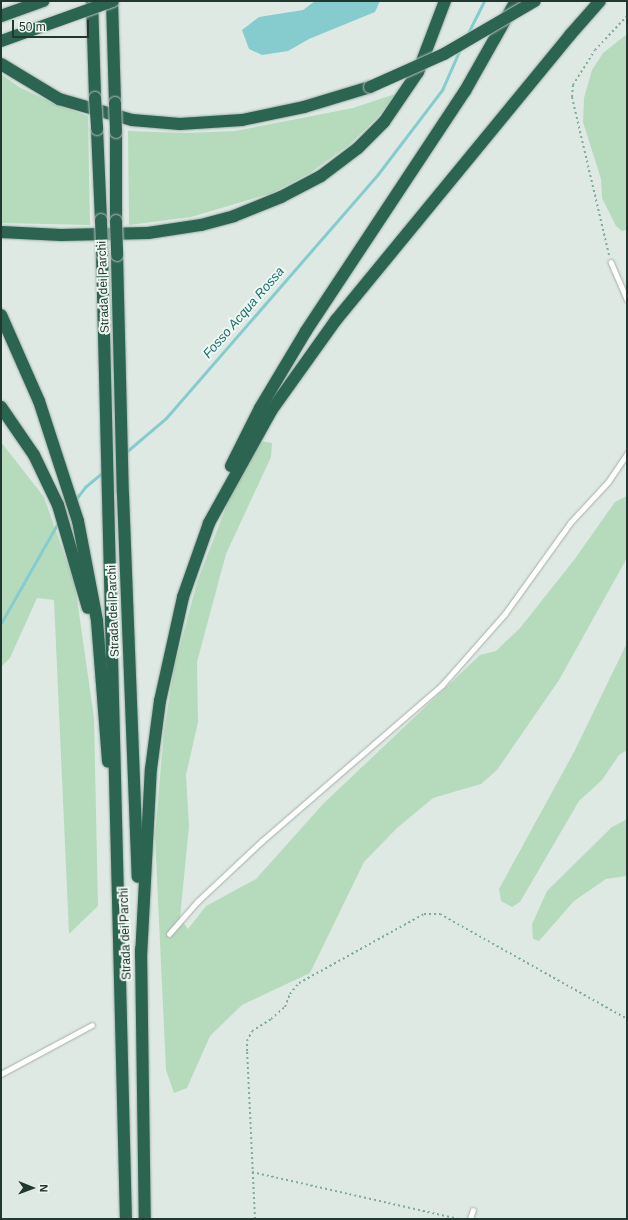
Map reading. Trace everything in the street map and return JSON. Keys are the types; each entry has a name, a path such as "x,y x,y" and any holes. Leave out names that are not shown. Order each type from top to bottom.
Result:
{"highway":[{"path":"1,16 43,1"},
{"name":"Strada dei Parchi","path":"91,1 101,220 109,495 126,1219"},
{"path":"1,41 114,1"},
{"name":"Strada dei Parchi","path":"114,1 116,221 123,494 141,957 145,1219"},
{"path":"1,232 61,235 148,233 201,225 234,216 281,198 321,176 358,148 384,122 418,72 445,1"},
{"path":"141,957 149,790 157,719 182,602 209,523 232,464 281,372 344,271 469,85 516,1"},
{"path":"1,64 59,99 132,120 180,124 242,120 304,107 370,87 444,54 535,1"},
{"path":"209,523 271,411 336,320 570,34 600,1"},
{"path":"1,315 39,402 60,458 78,521 97,621 119,921"},
{"path":"1,407 34,455 58,505 67,528 88,608 105,732"}],"lane":[{"path":"611,262 627,298"},
{"path":"169,934 197,902 262,841 442,685 504,615 570,523 608,482 627,454"},
{"path":"1,1074 92,1025"},
{"path":"470,1219 473,1210"}],"path":[{"path":"611,262 572,97 573,85 595,50 627,16"},
{"path":"255,1219 247,1051 247,1041 252,1031 271,1019 285,1007 290,994 299,983 424,914 440,914 627,1019"},
{"path":"252,1172 460,1219"}],"green space":[{"path":"627,34 627,230 622,231 616,226 602,198 601,179 583,122 584,98 592,70 603,53"},
{"path":"1,74 19,87 59,106 88,116 90,225 1,223"},
{"path":"395,94 377,118 349,145 310,173 272,193 191,217 129,225 128,131 186,133 235,131 353,108"},
{"path":"260,441 272,443 271,457 226,554 197,662 198,722 186,775 189,826 180,918 188,929 206,906 256,879 323,804 480,655 496,651 520,628 574,560 615,502 627,496 627,558 559,680 497,770 481,784 433,798 397,828 364,862 310,973 242,1005 210,1036 187,1088 174,1093 166,1070 155,836 164,730 174,669 197,582 228,502"},
{"path":"1,442 44,497 75,585 94,718 98,906 69,934 54,600 37,598 10,658 1,667"},
{"path":"627,643 627,750 619,755 602,780 579,801 520,902 512,907 501,901 499,889 574,752"},
{"path":"627,819 627,876 606,879 574,901 539,941 533,939 532,924 547,891 612,827"}],"water":[{"path":"315,1 380,1 375,12 309,39 288,51 262,55 249,49 242,30 259,17 303,10"}],"waterway":[{"name":"Fosso Acqua Rossa","path":"466,37 484,1"},
{"name":"Fosso Acqua Rossa","path":"126,452 166,418 378,174 442,90 460,49"},
{"name":"Fosso Acqua Rossa","path":"75,500 85,487 105,470"},
{"name":"Fosso Acqua Rossa","path":"1,623 59,521"}]}
